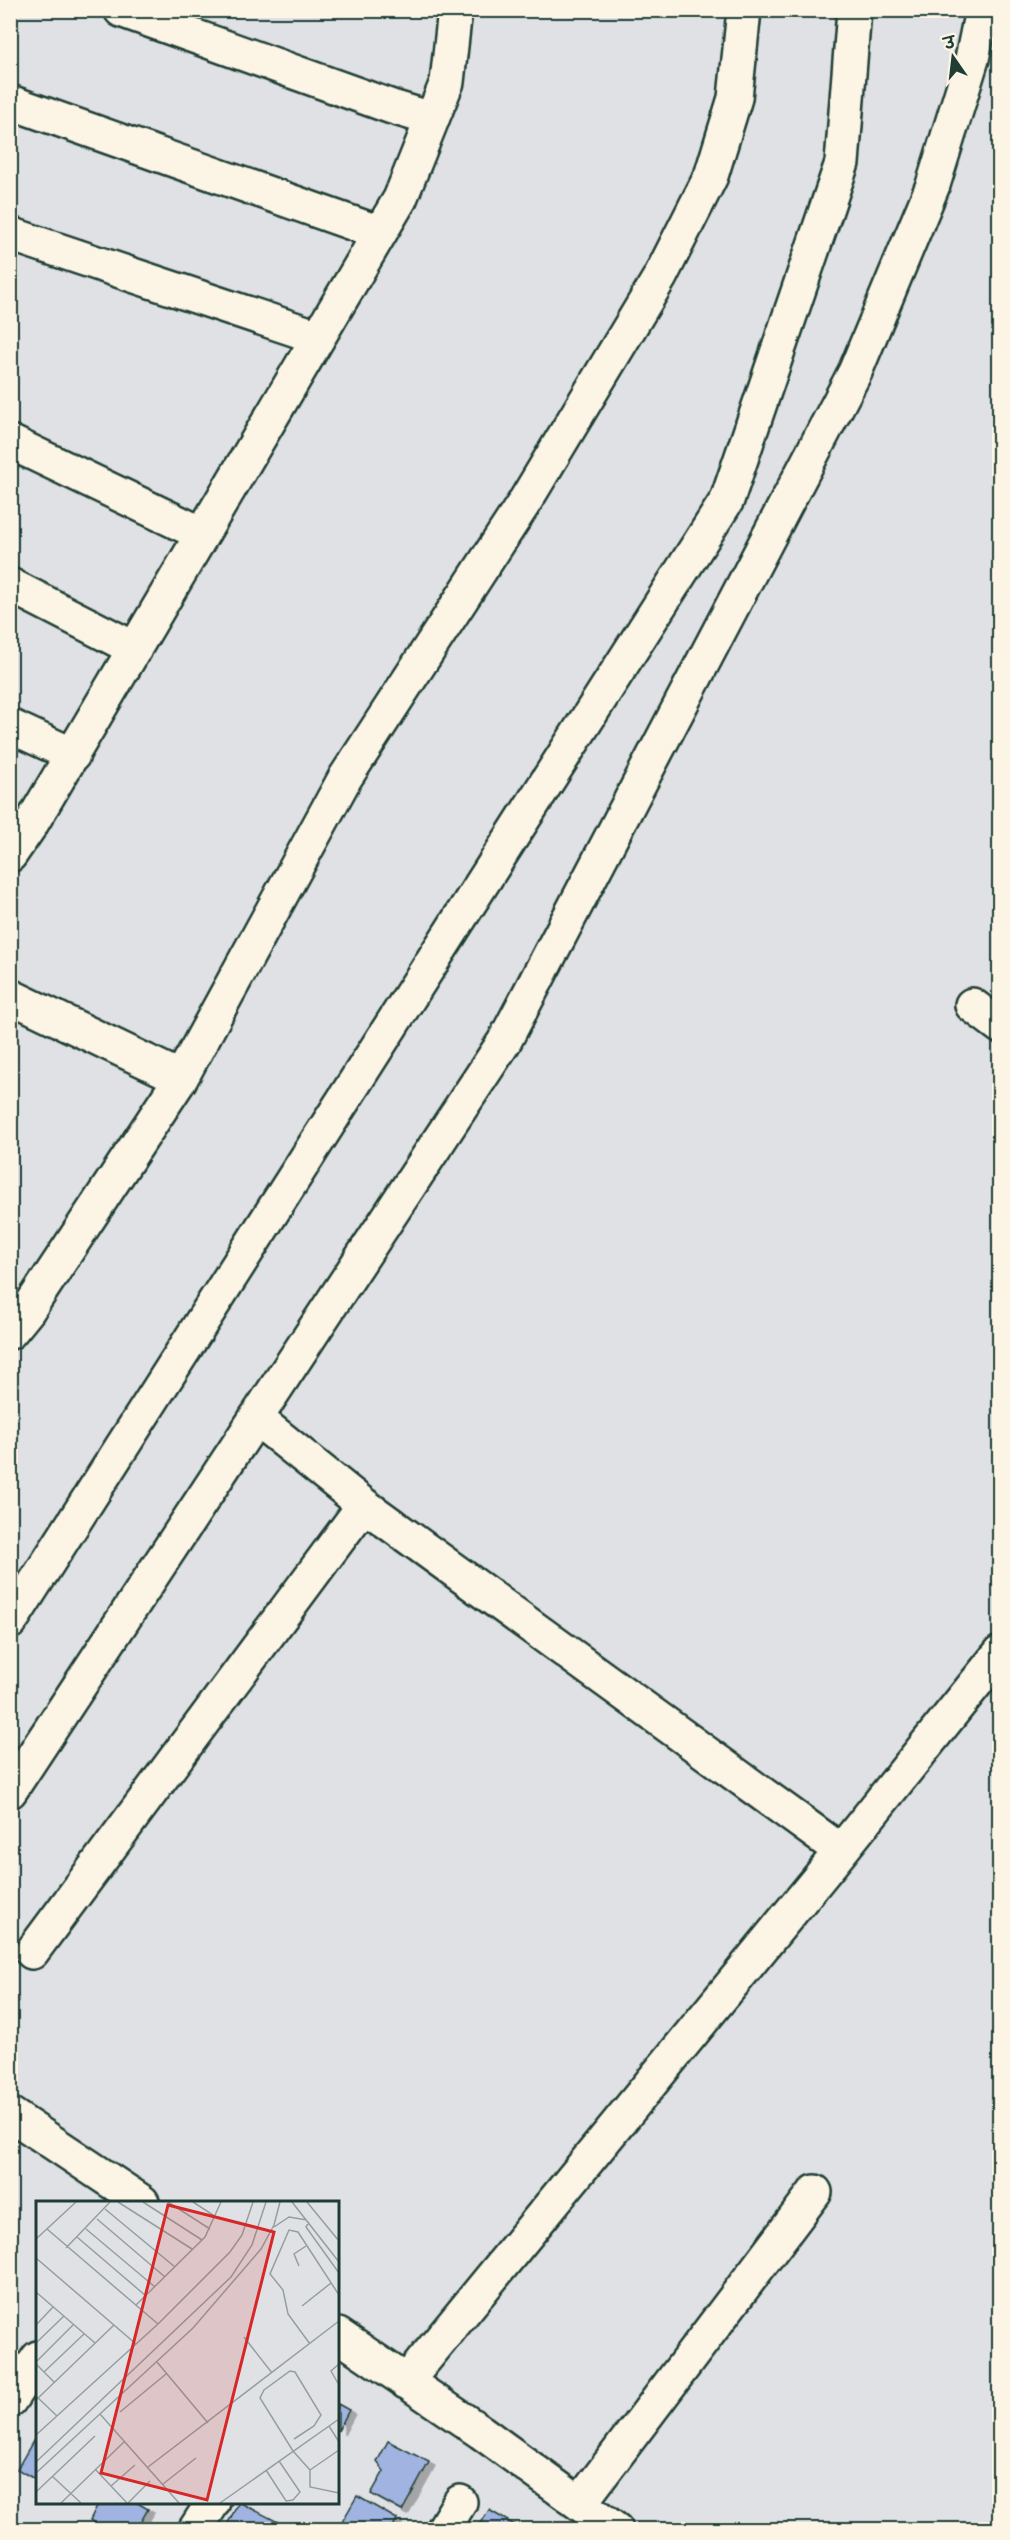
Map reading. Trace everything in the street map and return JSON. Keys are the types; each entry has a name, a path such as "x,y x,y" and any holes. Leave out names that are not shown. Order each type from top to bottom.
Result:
{"street":[{"path":"121,10 392,107 432,119"},
{"path":"10,855 73,755 400,199 447,82 455,10"},
{"path":"16,1314 181,1078 345,778 524,503 660,277 711,176 735,98 744,10"},
{"path":"10,1622 727,500 842,163 854,10"},
{"path":"10,1791 504,1042 849,382 933,185 972,59 982,10"},
{"path":"10,102 380,232"},
{"path":"10,234 318,337"},
{"path":"10,442 202,534"},
{"path":"10,585 135,649"},
{"path":"10,726 73,755"},
{"path":"10,996 181,1078"},
{"path":"972,1005 999,1026"},
{"path":"256,1418 364,1505 842,1851"},
{"path":"32,1952 364,1505"},
{"path":"406,2382 842,1851 999,1653"},
{"path":"10,2114 140,2201"},
{"path":"580,2503 815,2192"},
{"path":"339,2336 616,2529"},
{"path":"10,2400 36,2361"},
{"path":"443,2529 460,2502"},
{"path":"195,2529 212,2504"}],"building":[{"path":"339,2405 349,2410 339,2429"},
{"path":"36,2436 36,2480 17,2469"},
{"path":"388,2441 429,2462 402,2511 371,2494 384,2471 377,2462"},
{"path":"357,2496 397,2519 391,2530 338,2529"},
{"path":"98,2504 139,2504 148,2509 136,2530 107,2530 90,2520"},
{"path":"238,2504 243,2504 280,2523 277,2530 234,2530 228,2523"},
{"path":"489,2510 523,2530 477,2530"}]}
